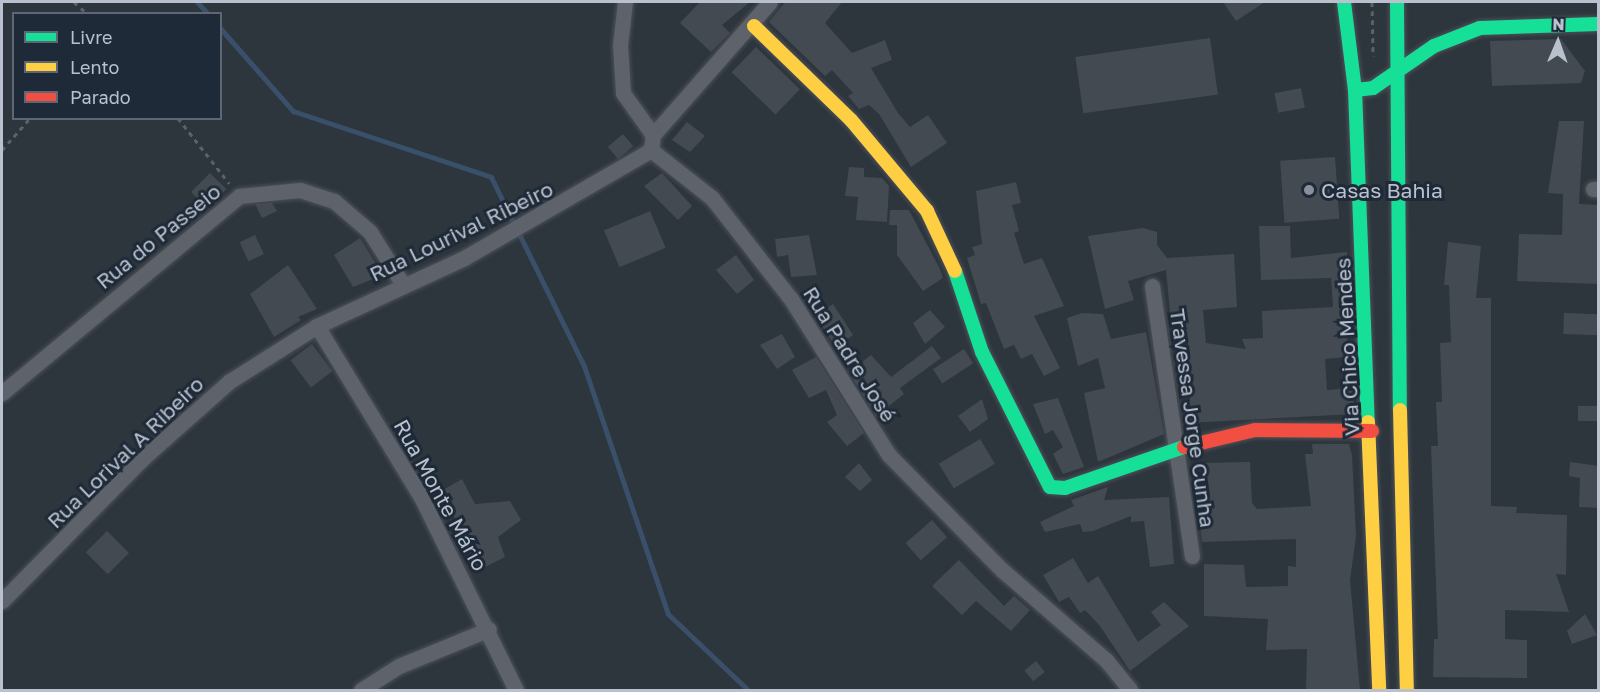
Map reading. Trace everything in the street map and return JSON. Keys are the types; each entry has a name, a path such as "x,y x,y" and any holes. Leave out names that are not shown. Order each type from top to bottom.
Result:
{"main road":[{"name":"Via Chico Mendes","path":"1344,2 1355,90 1372,431 1379,690"},
{"path":"1397,2 1407,690"},
{"path":"1355,90 1373,88 1434,46 1480,28 1599,24"},
{"path":"754,26 851,120 927,211 953,264 982,352 1050,487 1065,488 1178,448 1255,430 1372,431"}],"street":[{"name":"Rua Padre José","path":"625,2 620,45 623,93 652,143 712,198 791,299 889,454 918,487 1002,570 1078,633 1130,690"},
{"name":"Rua Lourival Ribeiro","path":"317,326 402,283 464,258 581,195 652,143 754,26 770,2"},
{"name":"Rua do Passeio","path":"2,393 239,196 300,190 334,201 370,232 402,283"},
{"name":"Travessa Jorge Cunha","path":"1152,286 1178,448 1192,556"},
{"name":"Rua Lorival A Ribeiro","path":"2,601 206,400 317,326"},
{"name":"Rua Monte Mário","path":"317,326 422,499 489,629 516,690"},
{"path":"361,690 399,666 489,629"}],"path":[{"path":"74,2 86,12"},
{"path":"2,150 28,120"},
{"path":"180,120 239,196"}],"building":[{"path":"700,2 750,2 722,25 730,33 711,52 680,23"},
{"path":"785,2 842,2 825,23 852,53 885,40 892,60 871,68 898,113 910,127 928,115 947,143 911,167 879,114 869,105 859,109 848,96 853,93 832,70 825,76 769,22"},
{"path":"1223,2 1265,2 1236,21"},
{"path":"1210,38 1218,94 1083,113 1075,57"},
{"path":"1561,39 1585,71 1581,83 1492,86 1490,41"},
{"path":"756,47 800,89 776,115 732,72"},
{"path":"1301,88 1305,108 1278,113 1274,93"},
{"path":"1559,121 1584,121 1579,204 1599,205 1599,284 1517,281 1519,234 1562,235 1563,194 1548,193"},
{"path":"687,122 705,136 690,152 672,140"},
{"path":"623,134 633,146 618,159 608,147"},
{"name":"Casas Bahia","path":"1335,157 1339,219 1284,223 1280,161"},
{"path":"849,167 864,168 864,177 882,178 889,186 887,222 856,220 858,197 845,196"},
{"path":"210,173 226,189 207,208 191,192"},
{"path":"662,173 692,206 678,220 644,186"},
{"path":"1016,182 1021,203 1012,205 1019,231 1014,233 1024,264 1042,258 1064,306 1034,316 1060,368 1044,376 1032,354 1021,359 1014,345 1004,349 986,303 981,304 967,258 975,255 972,247 982,244 976,191"},
{"path":"272,203 277,211 262,218 255,204"},
{"path":"890,210 909,210 940,269 943,278 923,291 897,255 897,225 889,225"},
{"path":"650,211 666,248 620,267 604,231"},
{"path":"1259,226 1290,226 1291,258 1347,252 1347,357 1325,359 1327,390 1353,388 1354,414 1186,423 1194,374 1187,374 1188,343 1173,344 1166,270 1128,281 1134,300 1105,309 1088,236 1143,228 1157,232 1157,245 1167,258 1234,254 1237,307 1203,310 1206,343 1246,349 1242,339 1263,338 1262,311 1333,307 1331,278 1261,280"},
{"path":"255,235 264,254 248,261 240,242"},
{"path":"809,235 817,275 791,277 788,255 777,257 775,239"},
{"path":"360,238 383,275 353,287 334,255"},
{"path":"1448,242 1481,246 1476,298 1491,298 1491,506 1517,507 1516,513 1567,515 1566,575 1556,574 1569,612 1505,610 1505,639 1527,640 1527,678 1433,677 1434,639 1438,639 1431,446 1438,446 1436,402 1442,402 1440,343 1451,342 1449,285 1444,285"},
{"path":"736,255 754,280 737,294 716,270"},
{"path":"288,265 317,309 298,317 301,320 274,337 250,294"},
{"path":"833,304 853,335 836,346 815,315"},
{"path":"930,310 945,327 925,344 913,323"},
{"path":"1082,313 1103,314 1111,339 1146,332 1164,434 1098,462 1084,393 1105,388 1098,358 1078,366 1067,318"},
{"path":"1564,313 1598,314 1598,335 1563,334"},
{"path":"782,334 795,357 777,369 760,345"},
{"path":"312,344 332,371 311,387 290,360"},
{"path":"932,346 941,358 900,388 904,394 876,416 849,372 871,355 891,377"},
{"path":"964,349 973,363 942,383 933,369"},
{"path":"816,357 864,433 847,446 827,422 837,415 826,390 809,398 792,370"},
{"path":"1058,398 1084,467 1063,474 1053,454 1063,447 1053,430 1045,434 1033,404"},
{"path":"982,399 988,419 970,432 958,416"},
{"path":"1578,406 1598,406 1598,421 1578,421"},
{"path":"980,439 995,464 954,489 939,464"},
{"path":"1312,444 1349,444 1352,455 1356,536 1350,580 1360,690 1306,690 1307,649 1266,650 1268,619 1204,616 1204,564 1244,565 1246,587 1288,586 1288,566 1296,567 1296,539 1202,542 1198,509 1204,508 1203,463 1250,462 1252,503 1257,509 1311,506 1305,454 1313,454"},
{"path":"1570,462 1599,466 1599,508 1579,507 1580,478 1569,476"},
{"path":"859,463 872,480 860,491 845,477"},
{"path":"462,479 475,504 510,501 521,520 498,537 505,557 477,571 443,490"},
{"path":"1108,487 1104,500 1169,497 1174,564 1150,567 1144,521 1131,522 1131,516 1093,531 1083,532 1080,524 1045,532 1040,522 1074,506 1071,500"},
{"path":"932,520 947,537 921,560 906,543"},
{"path":"107,531 129,553 108,574 86,552"},
{"path":"1073,558 1088,583 1098,576 1138,642 1161,625 1151,612 1164,602 1189,626 1130,671 1100,626 1085,610 1080,613 1069,597 1059,602 1043,575"},
{"path":"959,560 1004,606 1014,596 1030,610 1011,631 976,601 962,615 932,586"},
{"path":"1585,614 1597,635 1572,644 1567,631"},
{"path":"1036,661 1045,672 1033,681 1024,670"}],"waterway":[{"path":"197,2 206,12"},
{"path":"222,30 293,111 491,177 584,366 668,614 748,690"}],"traffic: fast":[{"path":"1344,2 1355,90 1368,422"},
{"path":"1397,2 1400,410"},
{"path":"1355,90 1373,88 1434,46 1480,28 1598,24"},
{"path":"955,271 982,352 1050,487 1065,488 1184,447"}],"traffic: slow":[{"path":"754,26 851,120 927,211 955,271"},
{"path":"1400,410 1407,690"},
{"path":"1368,422 1379,690"}],"traffic: jam":[{"path":"1184,447 1255,430 1372,431"}],"place":[{"name":"Casas Bahia","path":"1309,190"}]}
